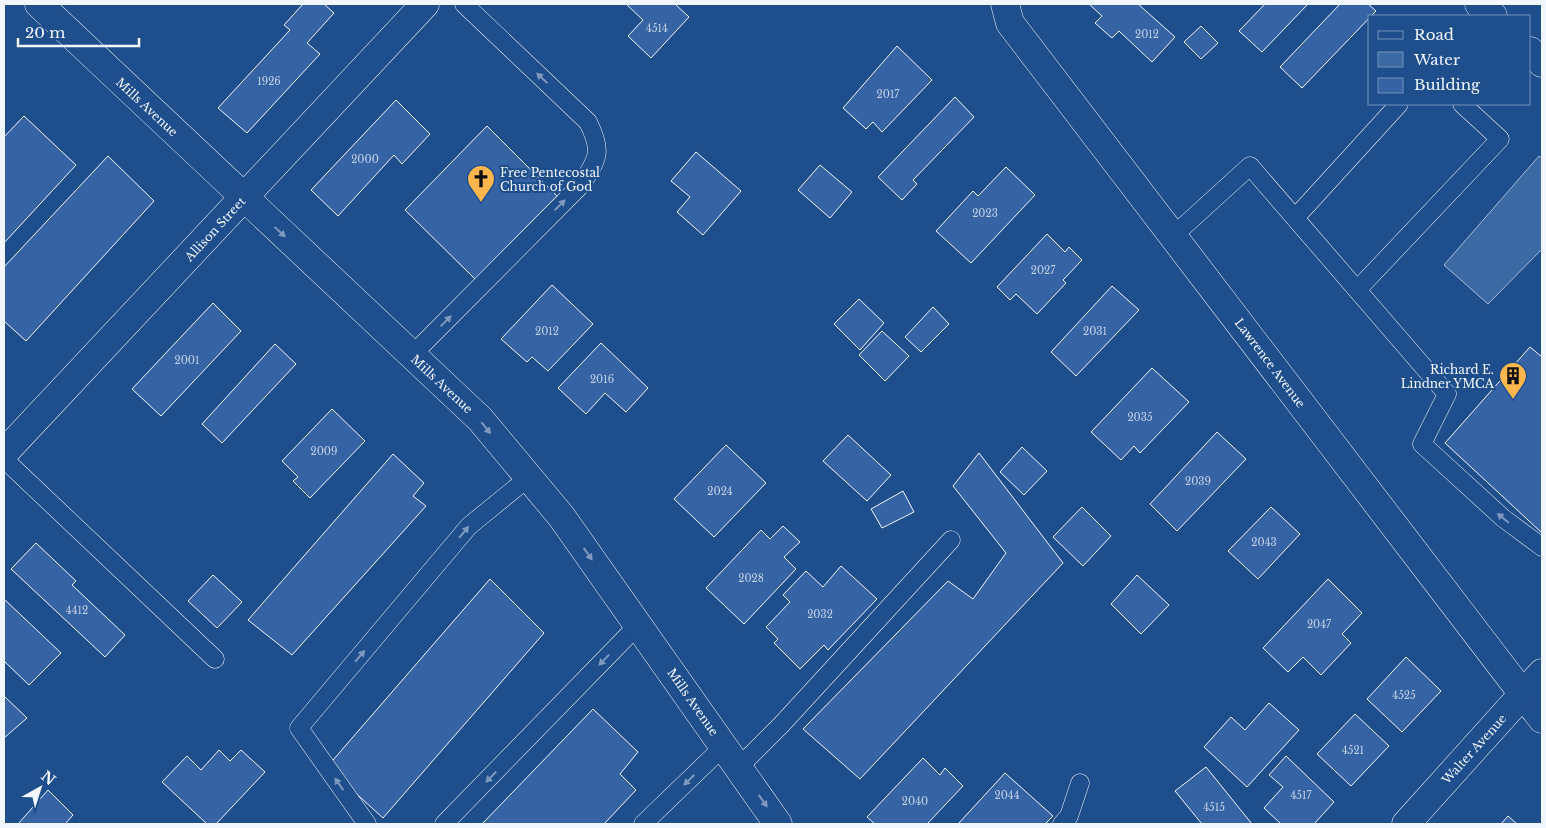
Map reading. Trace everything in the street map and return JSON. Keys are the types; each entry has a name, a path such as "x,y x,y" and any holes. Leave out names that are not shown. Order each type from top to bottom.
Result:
{"street":[{"name":"Mills Avenue","path":"38,4 480,420 561,516 732,756 778,824"},
{"name":"Allison Street","path":"4,454 426,4"},
{"name":"Lawrence Avenue","path":"1006,4 1010,23 1542,720"},
{"path":"1479,4 1492,15"},
{"path":"1531,52 1542,63"},
{"name":"Walter Avenue","path":"1406,824 1542,673"}],"lane":[{"path":"411,356 580,185 596,161 597,141 588,122 464,4"},
{"path":"1296,218 1398,105"},
{"path":"1357,290 1500,139 1463,105"},
{"path":"1173,236 1250,166 1447,394 1422,444 1503,518 1542,547"},
{"path":"4,459 215,659"},
{"path":"367,824 299,728 470,526 528,478"},
{"path":"643,824 732,756 782,724 952,540"},
{"path":"444,824 638,626"},
{"path":"1062,824 1069,816 1080,783"}],"water":[{"path":"1539,156 1542,158 1542,249 1488,304 1444,265"}],"building":[{"path":"303,4 324,4 334,13 307,43 320,54 247,133 218,108 290,30 284,25"},
{"path":"626,4 675,4 689,17 651,58 628,36 643,20"},
{"path":"1089,4 1138,4 1175,37 1152,62 1119,31 1112,38 1095,23 1102,16"},
{"path":"1265,4 1308,4 1262,52 1239,31"},
{"path":"1340,4 1368,4 1376,11 1372,15 1368,15 1368,19 1302,88 1280,67"},
{"path":"1201,26 1218,43 1201,59 1184,42"},
{"path":"897,46 932,80 882,132 873,122 866,129 843,108"},
{"path":"955,97 974,117 913,180 917,184 902,200 878,177"},
{"path":"396,100 430,134 402,164 394,155 338,216 311,190"},
{"path":"24,116 76,165 4,243 4,137"},
{"name":"Free Pentecostal Church of God","path":"487,126 557,196 475,279 405,210"},
{"path":"696,152 741,191 703,235 677,212 690,197 671,181"},
{"path":"108,156 154,201 26,341 4,321 4,267"},
{"path":"820,165 852,192 830,218 798,190"},
{"path":"1006,167 1035,195 971,263 936,231 973,191 978,196"},
{"path":"1047,234 1065,252 1069,247 1082,260 1063,280 1066,283 1037,314 1016,294 1010,300 997,287"},
{"path":"552,285 593,324 548,371 532,357 527,362 501,339"},
{"path":"1112,286 1139,310 1076,376 1051,352"},
{"path":"859,299 884,323 860,350 834,324"},
{"path":"213,303 241,331 161,416 132,389"},
{"path":"933,307 949,324 921,352 905,337"},
{"path":"882,331 909,356 885,381 859,355"},
{"path":"601,343 648,388 626,412 605,393 586,414 558,388"},
{"path":"275,344 296,364 222,443 202,424"},
{"name":"Richard E. Lindner YMCA","path":"1530,347 1542,357 1542,533 1445,443"},
{"path":"1152,368 1189,402 1140,453 1134,446 1121,460 1091,432"},
{"path":"332,409 365,441 310,498 293,481 298,477 282,461"},
{"path":"1217,432 1246,459 1177,531 1150,504"},
{"path":"848,435 891,475 867,501 823,461"},
{"path":"726,445 766,483 714,537 674,499"},
{"path":"1022,447 1047,471 1024,495 1000,472"},
{"path":"979,453 1063,563 860,779 803,729 948,581 973,599 1006,553 953,486"},
{"path":"393,454 424,483 413,496 426,506 292,655 248,620"},
{"path":"903,491 914,512 882,528 871,509"},
{"path":"1082,507 1111,536 1083,566 1053,537"},
{"path":"1271,507 1300,534 1258,579 1228,551"},
{"path":"783,526 800,542 784,557 796,569 744,624 706,588 761,530 770,539"},
{"path":"36,543 76,581 72,585 125,635 105,657 11,569"},
{"path":"841,566 877,599 828,650 824,645 800,669 774,643 778,639 766,627 790,602 783,595 806,571 823,587"},
{"path":"213,575 242,602 217,628 188,601"},
{"path":"1137,575 1169,605 1141,634 1111,604"},
{"path":"490,579 544,633 383,818 327,767"},
{"path":"1328,579 1362,613 1342,634 1351,643 1321,675 1303,657 1288,672 1263,648"},
{"path":"4,599 61,653 29,685 4,661"},
{"path":"1406,657 1441,691 1402,732 1367,699"},
{"path":"4,696 27,718 4,738"},
{"path":"1269,703 1299,730 1247,787 1204,747 1231,717 1245,730"},
{"path":"593,709 638,752 620,774 636,790 604,824 482,824"},
{"path":"1355,714 1389,746 1351,786 1317,754"},
{"path":"219,750 230,761 241,750 265,772 216,824 207,824 162,782 187,756 201,770"},
{"path":"1286,756 1334,802 1314,824 1281,824 1264,808 1283,787 1269,775"},
{"path":"923,758 940,775 945,768 963,786 927,824 875,824 867,817"},
{"path":"1206,767 1252,824 1202,824 1175,791"},
{"path":"1005,773 1053,816 1045,824 958,824"},
{"path":"48,790 73,815 65,824 18,824"},
{"path":"1508,816 1517,824 1501,824"}],"place":[{"name":"Free Pentecostal Church of God","path":"481,203"},
{"name":"Richard E. Lindner YMCA","path":"1513,400"}]}
